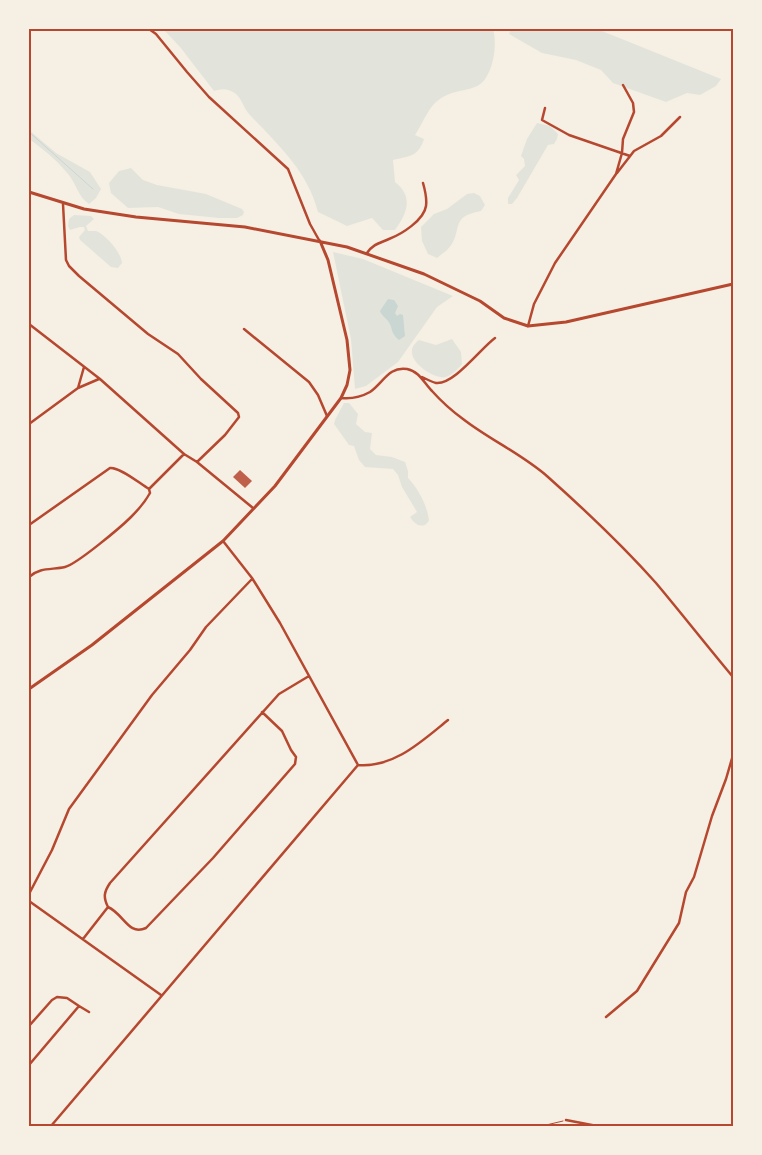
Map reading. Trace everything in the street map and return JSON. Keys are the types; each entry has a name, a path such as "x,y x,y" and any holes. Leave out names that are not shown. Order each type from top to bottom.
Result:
{"street":[{"path":"29,689 92,645 222,541 275,486 328,418 348,386 350,370 347,340 331,268 310,224 288,169 209,97 156,34 149,29"},
{"path":"616,174 622,152 623,138 634,112 632,103 623,85"},
{"path":"545,108 542,120 562,132 630,156"},
{"path":"528,326 534,304 555,263 616,174 634,151 661,136 680,117"},
{"path":"367,253 377,243 390,239 421,217 426,208 423,183"},
{"path":"29,192 63,204 102,212 246,227 319,240 367,253 424,274 480,301 504,318 528,326 566,322 733,284"},
{"path":"63,204 66,260 69,266 78,276 148,334 178,354 201,379 238,412 239,417 225,435 197,462"},
{"path":"29,324 100,379 184,454 197,462 253,508"},
{"path":"244,329 309,382 318,395 328,418"},
{"path":"430,388 446,381 457,373 495,338"},
{"path":"78,388 84,367"},
{"path":"341,398 351,399 362,396 389,373 399,369 412,370 420,376 446,405 463,419 524,458 548,477 588,515 654,581 733,677"},
{"path":"420,376 438,383"},
{"path":"29,424 78,388 100,379"},
{"path":"149,488 184,454"},
{"path":"29,525 110,468 115,468 149,488"},
{"path":"29,577 40,570 66,567 77,561 130,518 146,500 150,493 149,488"},
{"path":"222,541 252,578 280,623 358,765"},
{"path":"29,894 52,850 69,809 152,695 206,628 252,578"},
{"path":"262,712 286,736 291,750 296,757 295,764 213,858 146,928 138,931 132,929 118,913 108,907 104,896 110,883 194,791 262,712 279,694 308,676"},
{"path":"358,765 370,766 387,762 420,742 448,720"},
{"path":"606,1017 637,991 679,924 686,892 694,877 733,755"},
{"path":"51,1126 358,765"},
{"path":"29,901 161,995"},
{"path":"83,939 108,907"},
{"path":"29,1026 57,996 67,998 89,1012"},
{"path":"29,1065 79,1006"},
{"path":"566,1120 597,1126"}],"path":[{"path":"542,1126 566,1120"}],"shaded area":[{"path":"163,29 493,29 495,44 493,61 486,78 475,87 450,94 436,102 427,113 415,135 424,139 422,145 413,155 393,160 395,182 405,193 407,205 403,217 395,230 383,230 372,218 347,226 318,212 307,183 299,170 249,114 238,96 228,90 214,91 180,47"},
{"path":"511,29 597,29 721,79 716,86 700,95 687,93 666,102 613,83 601,70 576,60 542,53 509,34"},
{"path":"537,123 550,126 558,134 557,139 554,144 548,145 517,198 512,204 508,204 508,198 519,180 516,175 525,166 524,159 521,156 527,139"},
{"path":"29,130 56,153 90,172 101,189 96,198 89,204 85,201 64,169 50,155 29,139"},
{"path":"131,168 143,180 157,185 206,194 242,209 243,215 237,218 219,218 179,214 158,207 128,208 111,193 109,183 119,171"},
{"path":"474,193 480,196 485,205 481,211 464,217 460,221 455,237 445,252 437,258 428,254 422,241 421,227 434,214 447,209 467,194"},
{"path":"74,215 91,216 94,219 86,226 88,231 100,233 112,244 119,254 122,263 118,268 111,267 80,240 79,237 85,230 84,227 70,230 68,226 69,219"},
{"path":"333,252 363,259 453,296 437,307 398,362 366,386 355,389 351,339"},
{"path":"388,299 394,300 398,306 395,313 397,316 403,315 405,336 399,340 380,311"},
{"path":"452,339 461,352 462,364 455,372 448,376 434,375 420,366 415,360 412,353 413,346 419,340 436,345"},
{"path":"344,403 349,403 358,414 356,424 365,432 372,433 370,449 376,455 392,457 405,462 408,478 419,492 427,510 429,521 425,525 416,524 410,517 417,512 393,469 365,467 359,460 354,446 349,445 334,424"}],"building":[{"path":"240,470 252,481 245,488 233,477"}],"waterway":[{"path":"29,132 93,189"}]}
